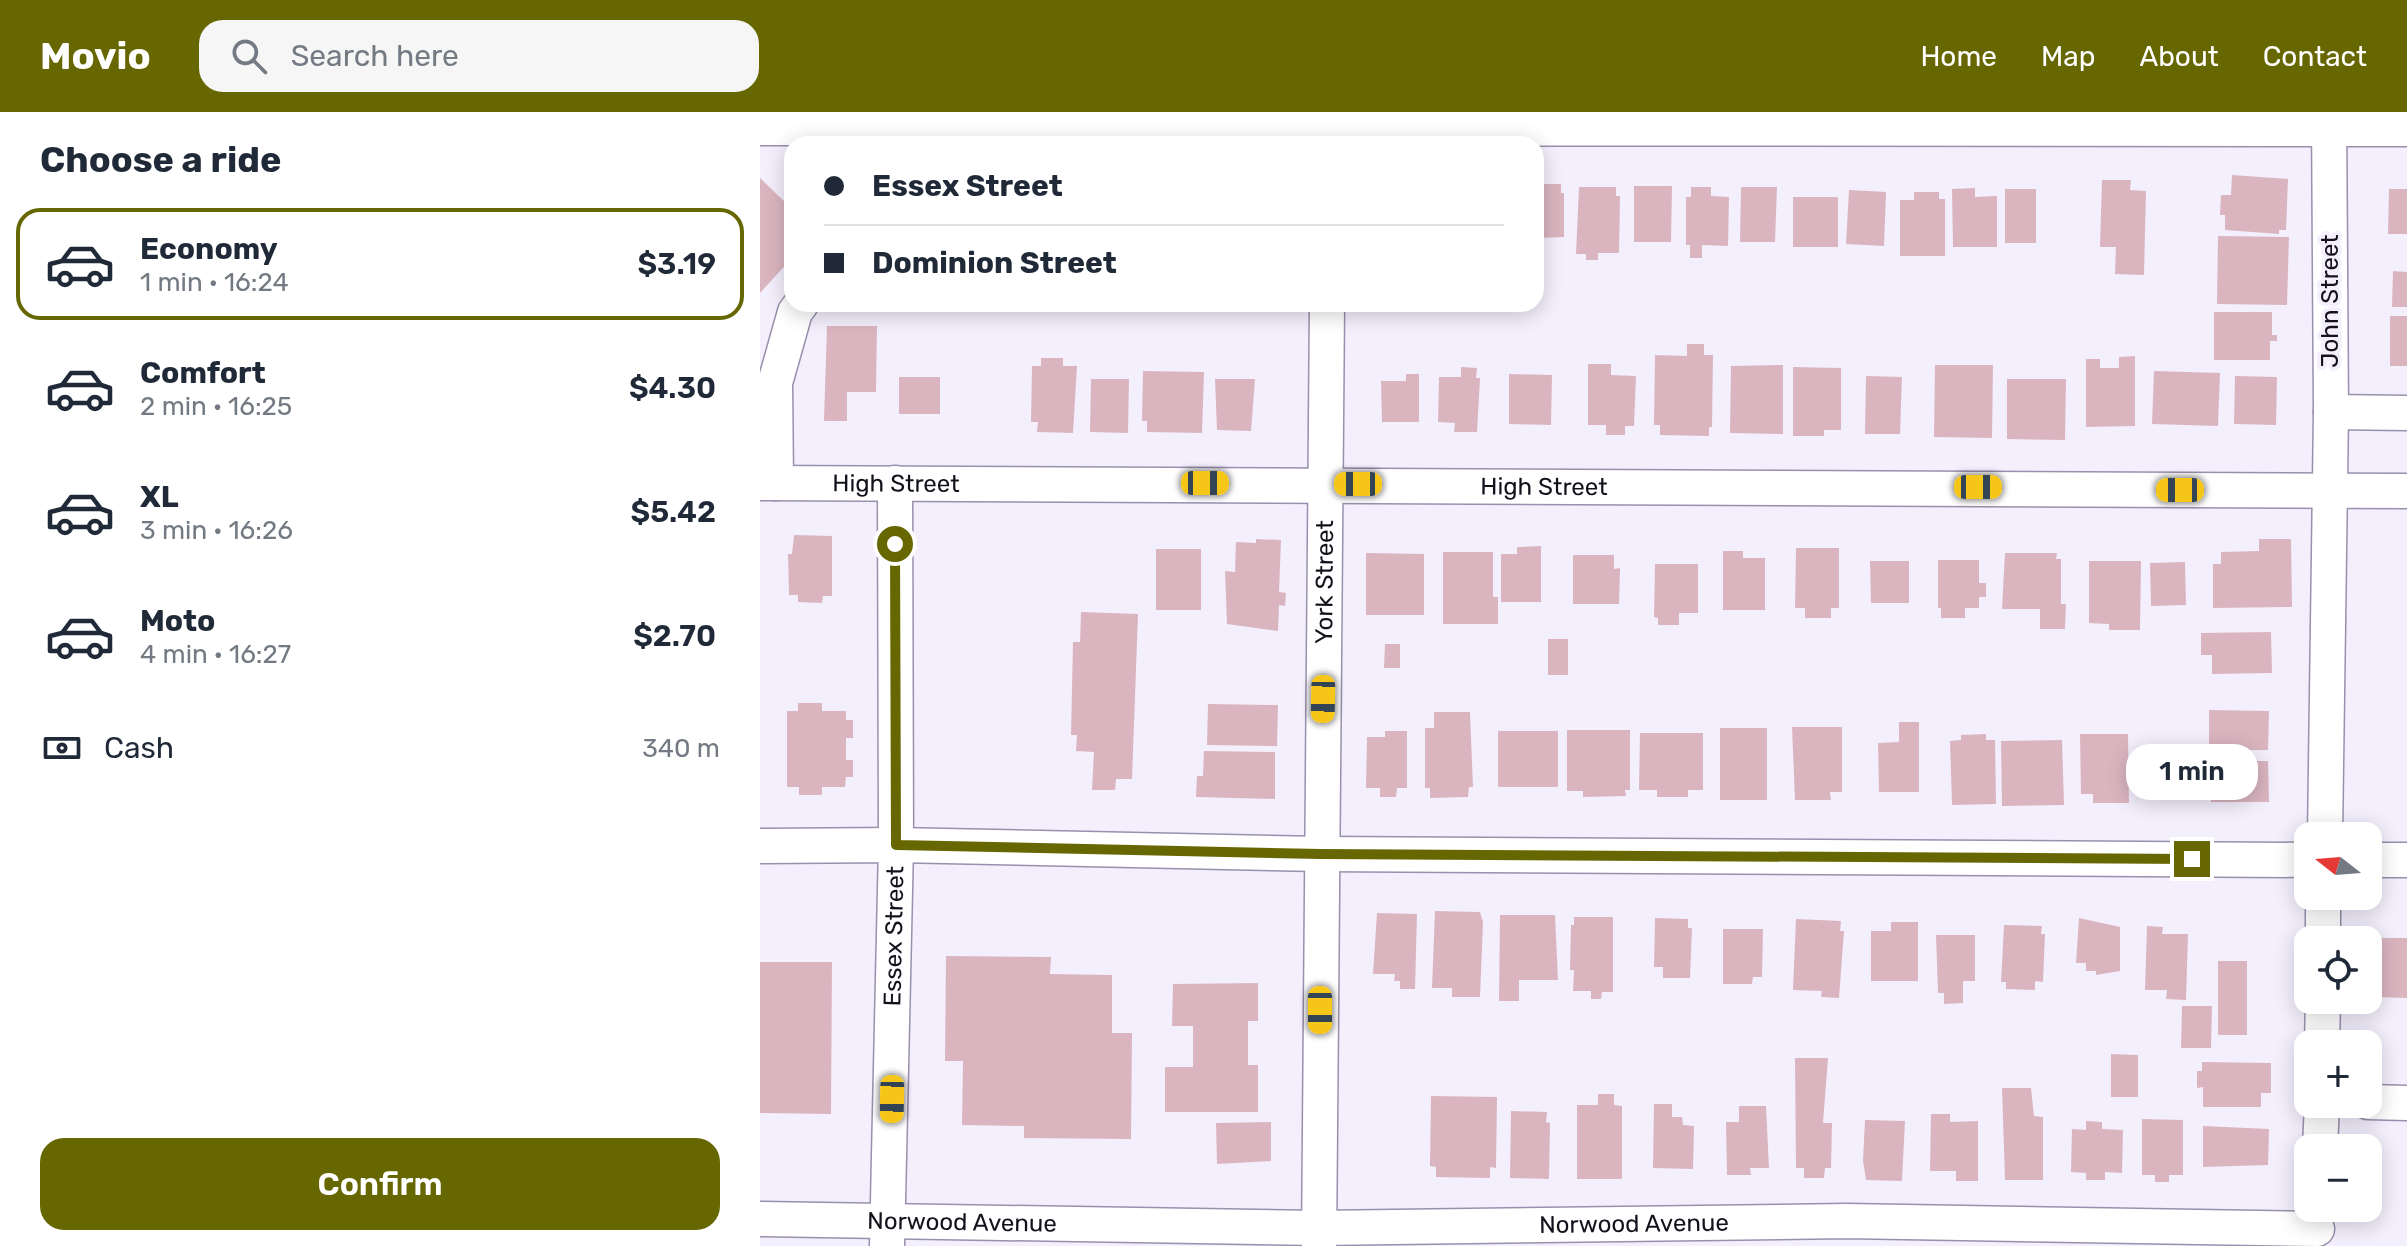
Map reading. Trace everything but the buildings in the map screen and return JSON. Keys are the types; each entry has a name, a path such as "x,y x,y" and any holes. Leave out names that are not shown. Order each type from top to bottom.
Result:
{"street":[{"path":"760,128 843,136 952,120 1327,129 2329,120 2407,129"},
{"name":"John Street","path":"2325,822 2331,412 2329,120"},
{"path":"768,483 775,383 795,312"},
{"name":"York Street","path":"1319,1237 1327,312"},
{"path":"2331,412 2407,413"},
{"name":"High Street","path":"768,483 1327,483 2407,491"},
{"name":"Essex Street","path":"887,1234 896,845 895,483"},
{"path":"760,846 896,845 1321,854 2294,860"},
{"path":"2382,860 2407,860"},
{"path":"2382,1102 2407,1103"},
{"name":"Norwood Avenue","path":"760,1219 887,1234 1124,1236 1319,1237 1847,1221 2317,1228"}],"route":[{"path":"895,544 896,845 1321,854 2192,859"}]}
